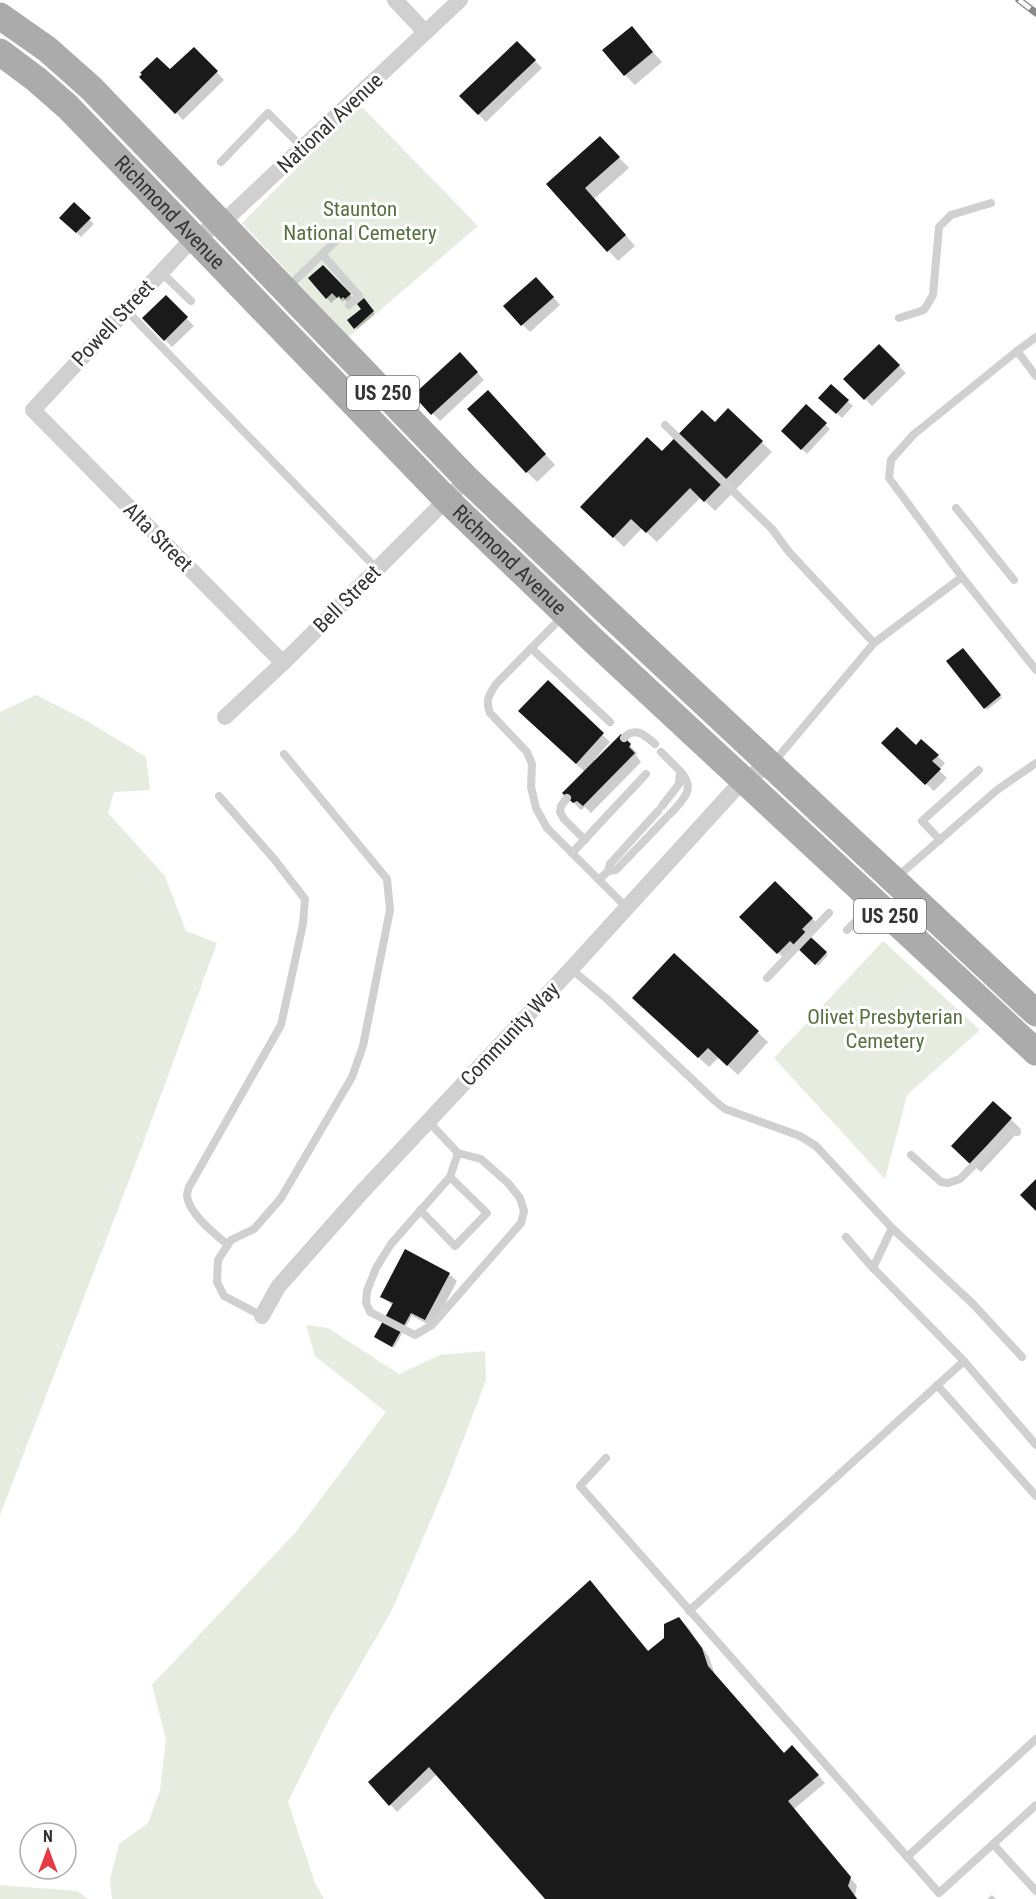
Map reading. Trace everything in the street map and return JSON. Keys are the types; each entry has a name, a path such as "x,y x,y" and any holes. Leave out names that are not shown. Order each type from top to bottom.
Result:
{"main road":[{"name":"Richmond Avenue","path":"0,16 46,49 91,88 467,479 1036,1013"},
{"name":"Richmond Avenue","path":"0,52 68,107 447,500 1036,1052"}],"street":[{"path":"395,0 425,32"},
{"name":"National Avenue","path":"194,237 222,223 460,0"},
{"name":"Powell Street","path":"33,410 194,237"},
{"name":"Alta Street","path":"33,410 283,663"},
{"name":"Bell Street","path":"225,717 283,663 467,479"},
{"name":"Community Way","path":"262,1316 278,1287 428,1122 744,780 771,765"}],"lane":[{"path":"221,162 268,113 303,148"},
{"path":"899,318 924,310 933,296 939,227 951,215 991,203"},
{"path":"286,290 342,235"},
{"path":"322,254 359,296 349,305"},
{"path":"161,272 191,300"},
{"path":"126,310 377,569"},
{"path":"1036,336 913,435 891,460 889,478 962,577 1036,670"},
{"path":"1017,351 1036,376"},
{"path":"665,425 772,529 789,552 874,643"},
{"path":"956,508 1014,580"},
{"path":"771,765 874,643 962,577"},
{"path":"565,613 496,684 487,705 490,713 527,752 532,764 531,787 536,808 547,828 627,908"},
{"path":"531,648 610,722"},
{"path":"624,738 629,732 635,731 643,734 655,744"},
{"path":"608,871 616,870 686,796 687,778 661,752"},
{"path":"262,1316 225,1296 217,1282 218,1260 231,1240 254,1229 280,1198 352,1077 363,1047 390,910 387,879 284,754"},
{"path":"894,879 997,790 1036,763"},
{"path":"940,840 922,822 979,770"},
{"path":"599,880 608,871 610,864 680,784 680,771"},
{"path":"572,853 646,774"},
{"path":"219,796 274,859 305,899 303,924 281,1025 189,1187 187,1197 194,1212 208,1229 228,1245"},
{"path":"567,798 560,812 585,840"},
{"path":"847,930 875,902"},
{"path":"767,978 829,913"},
{"path":"571,969 607,999 720,1105 800,1136 816,1146 892,1228 973,1304 1022,1357"},
{"path":"428,1122 458,1153 481,1159 508,1184 520,1198 524,1211 521,1223 432,1325 415,1335 370,1312 366,1303 367,1291 376,1268 391,1244 450,1177 458,1153"},
{"path":"911,1155 941,1182 954,1182 960,1179 1008,1130 1017,1132"},
{"path":"420,1210 455,1246 487,1213 450,1177"},
{"path":"873,1268 892,1228"},
{"path":"846,1237 873,1268 964,1361 1036,1445"},
{"path":"689,1611 964,1361"},
{"path":"937,1385 1036,1496"},
{"path":"606,1458 580,1486 939,1893 1036,1806"},
{"path":"907,1857 1036,1739"},
{"path":"993,1844 1036,1892"}],"green space":[{"name":"Staunton National Cemetery","path":"360,105 478,226 349,337 242,223"},
{"path":"36,695 87,721 146,757 150,790 114,792 108,813 165,876 186,931 217,943 138,1157 0,1515 0,712"},
{"name":"Olivet Presbyterian Cemetery","path":"883,941 980,1030 907,1095 885,1179 774,1058"},
{"path":"306,1325 328,1328 399,1374 440,1355 485,1351 486,1380 445,1487 392,1610 328,1721 288,1802 315,1883 324,1899 112,1899 110,1879 119,1844 148,1823 160,1791 166,1739 152,1685 295,1533 386,1412 315,1356"},
{"path":"0,1885 77,1891 88,1899 0,1899"}],"building":[{"path":"632,26 653,52 624,76 602,50"},
{"path":"517,41 536,60 478,115 459,96"},
{"path":"194,47 218,71 175,114 139,77 142,74 140,73 157,57 170,69"},
{"path":"600,136 620,157 585,188 626,235 607,252 546,184"},
{"path":"74,202 91,218 76,233 59,218"},
{"path":"323,265 351,294 345,299 339,296 337,298 332,293 326,299 308,278"},
{"path":"536,277 554,297 521,326 503,306"},
{"path":"166,295 188,317 164,341 142,318"},
{"path":"364,298 374,311 354,329 347,320 361,309 357,304"},
{"path":"879,344 900,365 864,400 843,379"},
{"path":"460,352 478,372 431,415 413,395"},
{"path":"831,384 849,400 836,414 818,398"},
{"path":"488,390 546,454 526,473 467,409"},
{"path":"806,404 827,423 801,450 781,431"},
{"path":"728,408 763,441 704,502 690,488 646,533 631,519 613,538 580,507 647,437 662,451 702,410 715,422"},
{"path":"963,648 1001,695 984,709 946,661"},
{"path":"548,680 604,733 576,764 518,711"},
{"path":"897,727 916,745 921,739 939,755 932,761 941,769 925,785 881,743"},
{"path":"621,734 631,744 629,747 635,753 583,806 577,801 573,803 562,793"},
{"path":"775,881 813,918 802,929 827,952 815,965 790,941 777,954 739,917"},
{"path":"674,953 759,1031 727,1066 708,1048 698,1058 632,998"},
{"path":"993,1101 1012,1118 970,1164 951,1146"},
{"path":"1036,1179 1036,1211 1020,1195"},
{"path":"405,1249 450,1273 425,1320 411,1313 392,1347 374,1337 393,1303 380,1297"},
{"path":"590,1580 648,1651 664,1638 664,1624 679,1617 702,1648 708,1666 784,1753 792,1745 819,1775 788,1801 851,1877 848,1886 857,1899 545,1899 429,1767 389,1806 368,1782"}],"railway":[{"path":"1019,0 1036,13"}]}
